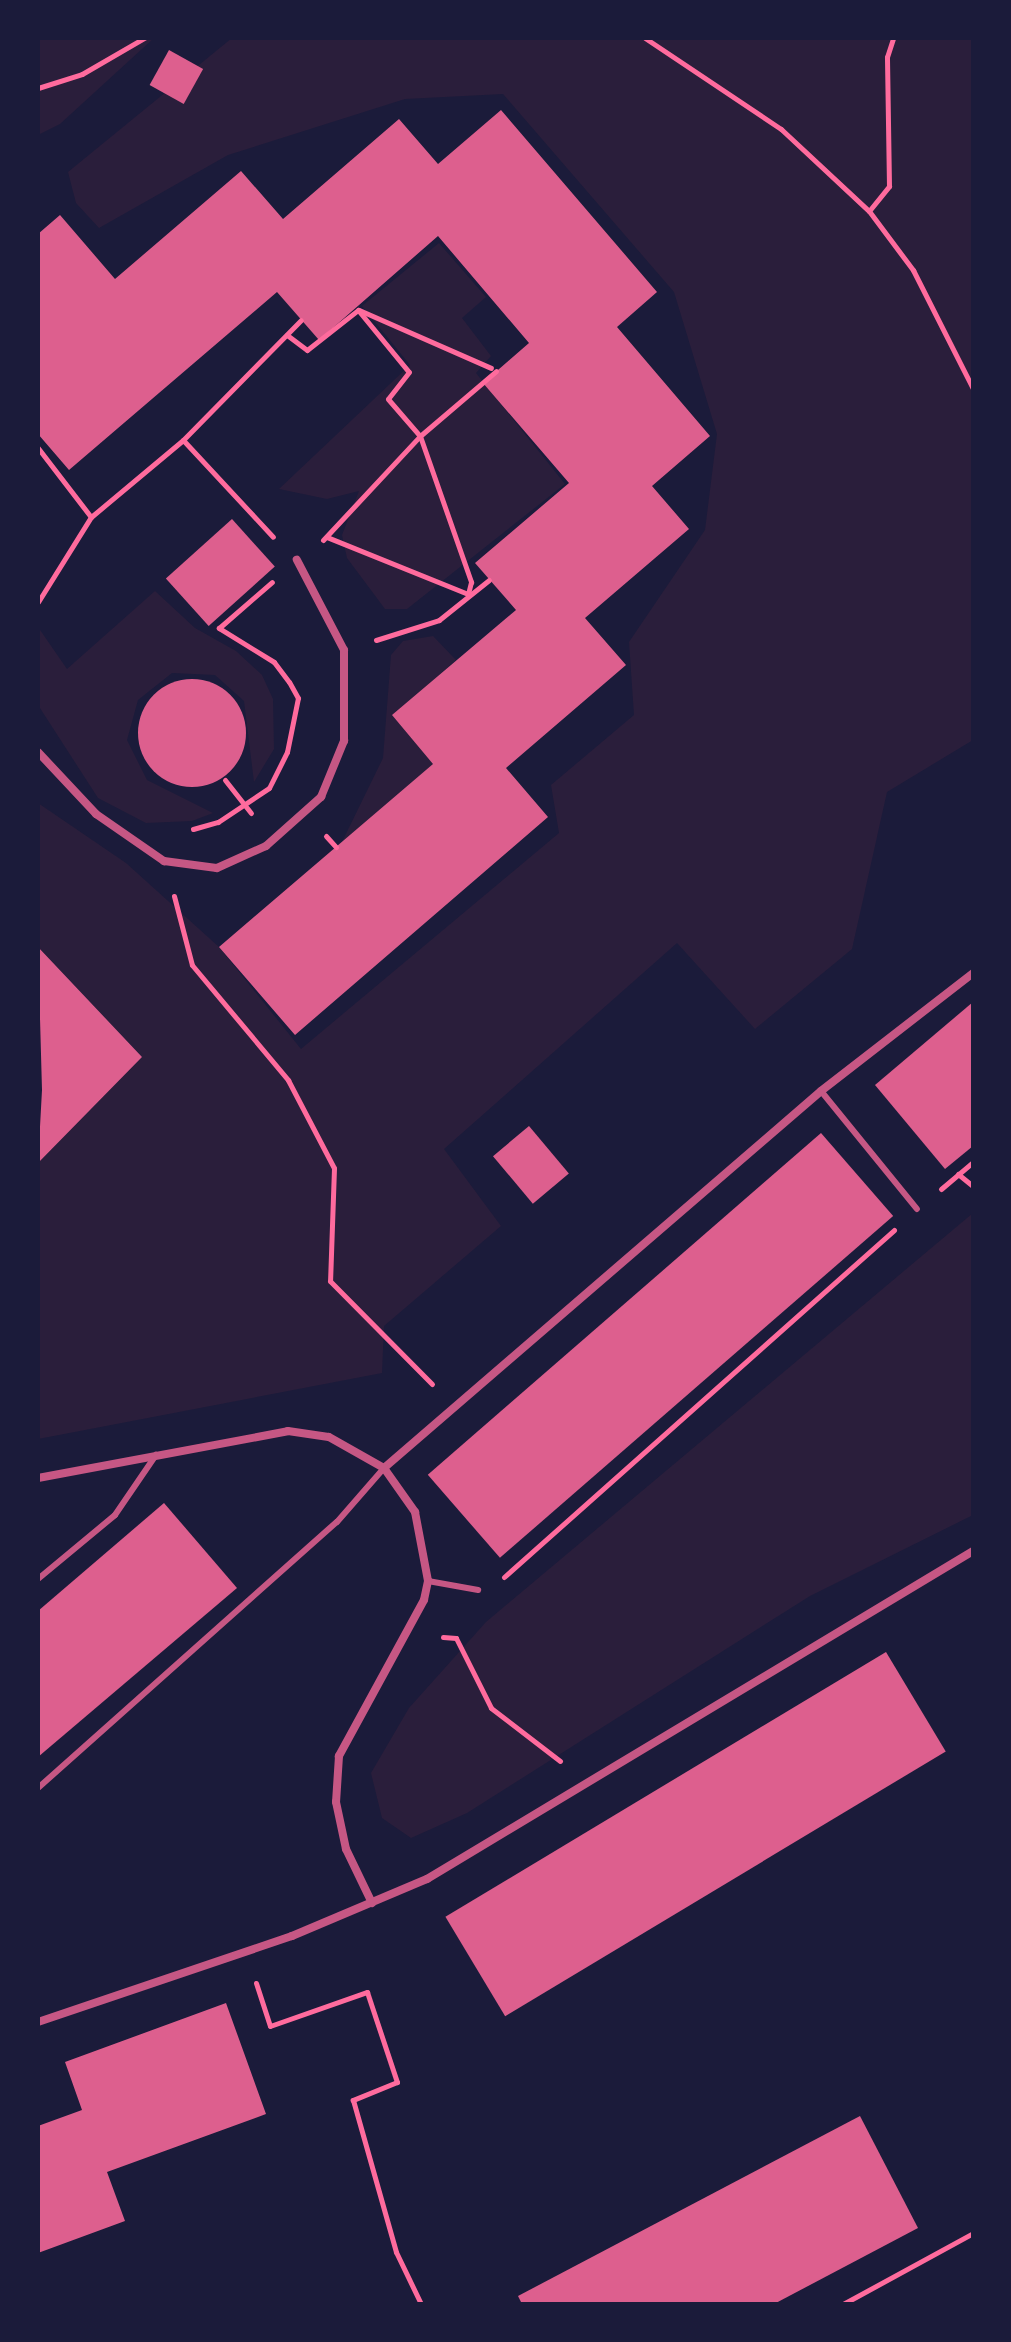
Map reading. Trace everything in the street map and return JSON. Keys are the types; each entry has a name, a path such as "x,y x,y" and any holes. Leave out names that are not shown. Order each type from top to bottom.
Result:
{"street":[{"path":"38,752 66,787 164,861 217,868 266,846 321,797 344,741 344,650 297,560"},
{"path":"384,1468 452,1404 821,1091 973,973"},
{"path":"38,1478 288,1431 329,1437 384,1468 415,1512 428,1581 407,1633 339,1756 336,1802 346,1849 372,1903"},
{"path":"38,2022 246,1951 427,1879 973,1551"}],"lane":[{"path":"821,1091 917,1209"},
{"path":"38,1579 115,1515 156,1455"},
{"path":"38,1788 337,1522 384,1468"},
{"path":"428,1581 478,1590"}],"path":[{"path":"38,88 82,74 144,38"},
{"path":"645,38 781,129 869,211 913,270 973,389"},
{"path":"869,211 889,186 887,57 893,38"},
{"path":"287,335 307,350 358,310"},
{"path":"183,440 297,560 327,537 420,436 493,369 358,310"},
{"path":"358,310 409,372 388,399 420,436 471,582 468,594"},
{"path":"38,602 91,517 183,440 301,320"},
{"path":"38,448 91,517"},
{"path":"327,537 468,594"},
{"path":"344,650 439,620 489,580"},
{"path":"128,835 218,822 247,803 281,770 298,698 274,662 219,628 255,598"},
{"path":"225,780 247,803 266,846"},
{"path":"164,861 192,965 288,1080 334,1168 330,1281 452,1404"},
{"path":"478,1590 506,1576 973,1162"},
{"path":"958,1174 973,1186"},
{"path":"407,1633 456,1638 491,1708 587,1782"},
{"path":"246,1951 270,2026 367,1992 397,2082 353,2100 396,2252 421,2304"},
{"path":"843,2304 973,2233"}],"shaded area":[{"path":"38,38 154,38 60,124 38,135"},
{"path":"232,38 973,38 973,740 887,792 852,949 755,1029 677,943 444,1149 501,1226 384,1326 382,1373 38,1439 38,1163 142,1057 38,947 38,803 126,863 219,947 301,1049 559,833 551,785 634,715 629,642 705,530 717,434 674,292 503,94 405,99 228,155 99,228 76,203 68,172"},
{"path":"439,243 486,297 462,318 491,356 476,373 565,484 407,609 385,609 347,558 342,535 359,491 327,499 279,489 410,365 362,306"},
{"path":"155,591 195,628 236,651 262,675 273,699 274,749 254,782 244,701 215,675 172,673 138,700 127,740 147,780 213,813 192,821 146,823 98,798 38,705 38,627 67,669"},
{"path":"433,636 456,660 393,716 434,764 342,842 383,758 391,655 403,641"},
{"path":"973,1213 973,1515 810,1596 467,1813 411,1838 382,1818 371,1773 409,1708 486,1622"}],"building":[{"path":"169,50 203,69 184,104 150,85"},
{"path":"501,110 657,292 617,327 710,436 652,486 689,529 585,618 626,665 506,768 548,817 295,1035 219,947 433,764 392,715 516,610 475,563 569,483 483,383 529,343 438,236 319,340 277,292 69,470 38,434 38,234 60,215 115,279 241,171 283,219 399,119 438,164"},
{"path":"232,519 275,567 209,626 166,579"},
{"path":"192,679 213,683 230,695 242,712 246,733 242,754 230,771 213,783 192,787 171,783 154,771 142,754 138,733 142,712 154,695 171,683"},
{"path":"38,947 142,1057 38,1163 42,1090"},
{"path":"973,1002 973,1146 945,1169 875,1085"},
{"path":"529,1126 569,1173 533,1204 493,1156"},
{"path":"821,1133 893,1216 500,1558 428,1475"},
{"path":"164,1503 237,1588 38,1757 38,1611"},
{"path":"886,1652 946,1751 505,2016 445,1917"},
{"path":"226,2003 266,2114 107,2172 125,2221 38,2253 38,2126 82,2110 65,2062"},
{"path":"860,2116 918,2228 774,2304 522,2304 518,2296"}]}
